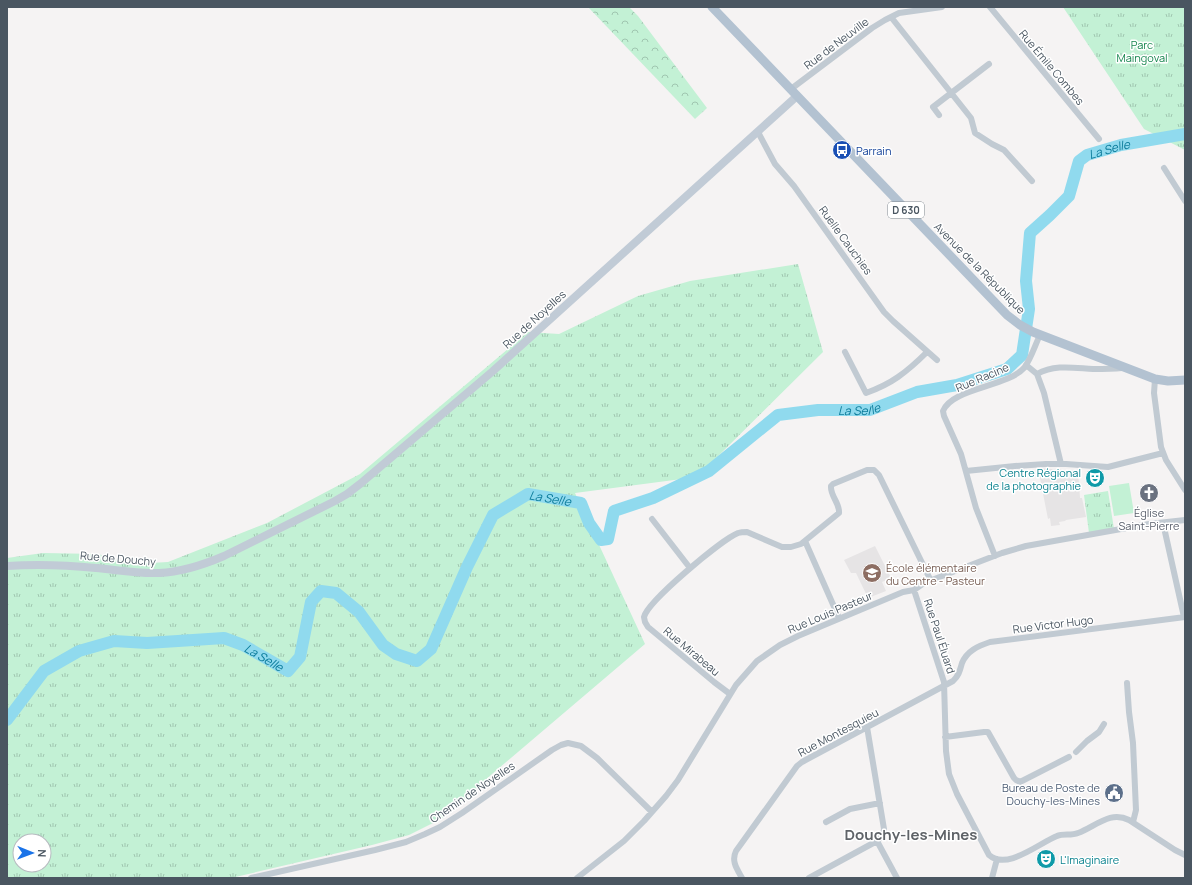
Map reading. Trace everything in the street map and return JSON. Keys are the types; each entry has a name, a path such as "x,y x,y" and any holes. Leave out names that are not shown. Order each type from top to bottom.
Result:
{"main road":[{"name":"Avenue de la République","path":"712,7 1007,315 1017,323 1037,333 1155,380 1185,380"}],"street":[{"name":"Rue de Neuville","path":"794,93 872,28 891,17 904,12 942,7"},
{"name":"Rue Émile Combes","path":"990,7 1099,139"},
{"path":"891,17 971,118 975,134 1006,152 1032,181"},
{"path":"939,115 933,107 990,64"},
{"name":"Rue de Noyelles","path":"267,535 336,501 360,484 489,374 758,132 794,93"},
{"name":"Ruelle Cauchies","path":"758,132 775,164 794,186 884,312 937,360"},
{"path":"1164,168 1185,201"},
{"name":"Rue Racine","path":"966,471 959,450 944,416 944,409 956,399 967,393 1010,377 1021,370 1026,365 1037,333"},
{"path":"845,352 866,393 898,377 927,352"},
{"path":"1026,365 1037,374 1046,399 1061,464"},
{"name":"Avenue de la République","path":"1037,374 1045,370 1062,367 1098,369 1124,368"},
{"path":"1155,380 1154,393 1160,443 1163,453 1185,490"},
{"path":"995,556 976,508 966,471 1016,466 1061,464 1108,467 1163,453"},
{"path":"652,519 690,568 722,543 741,532 754,534 785,547 795,546 805,541 839,513 840,509 832,494 831,486 867,470 874,470 878,473 931,581"},
{"name":"Rue Louis Pasteur","path":"577,878 620,845 652,812 674,785 730,694 748,670 766,654 780,645 839,618 903,592 914,590 931,581 995,556 1030,545 1163,522 1185,520"},
{"path":"1163,522 1185,617"},
{"name":"Rue de Douchy","path":"7,566 55,565 145,573 167,572 183,570 205,564 267,535"},
{"path":"805,541 839,618"},
{"name":"Rue Mirabeau","path":"690,568 648,609 644,614 644,620 648,627 730,694"},
{"name":"Rue Paul Éluard","path":"914,590 943,678 947,763 955,790 989,854 996,859"},
{"name":"Rue Victor Hugo","path":"944,686 957,677 965,657 970,651 990,642 1185,617"},
{"path":"1127,683 1133,743 1136,810 1133,822"},
{"name":"Rue Montesquieu","path":"742,878 734,864 733,859 735,853 797,766 944,686"},
{"path":"1076,752 1086,741 1099,732 1104,724"},
{"path":"809,878 878,841 883,835 884,829 867,727"},
{"path":"945,737 988,732 1014,778 1020,782 1069,757"},
{"name":"Chemin de Noyelles","path":"251,878 412,840 440,827 467,810 552,750 568,743 578,744 593,754 652,812"},
{"path":"826,822 850,809 880,804"},
{"path":"992,878 996,859 1006,860 1014,858 1058,835 1077,834 1112,816 1123,817 1133,822 1185,855"},
{"path":"878,841 897,878"}],"shaded area":[{"path":"1038,468 1078,471 1080,498 1082,498 1086,517 1066,520 1059,522 1060,525 1051,526 1050,518 1048,519"},
{"name":"École élémentaire du Centre - Pasteur","path":"875,546 891,578 882,582 886,591 868,598 856,573 851,573 844,560"}],"green space":[{"path":"588,7 629,7 638,16 707,108 695,119"},
{"name":"Parc Maingoval","path":"1063,7 1185,7 1185,150 1144,129"},
{"path":"798,264 823,352 697,477 575,493 645,644 492,774 443,818 409,835 231,878 7,878 7,558 43,553 98,554 133,564 168,562 267,523 360,474 528,332 559,334 638,296 690,281"},
{"path":"1129,483 1134,513 1114,516 1109,486"},
{"path":"1108,491 1114,529 1089,533 1084,495"}],"waterway":[{"name":"La Selle","path":"7,720 44,671 79,651 114,641 147,643 224,638 243,645 288,671 300,657 311,602 321,591 336,593 359,612 383,645 396,654 417,661 431,649 467,567 493,515 528,494 581,503 589,523 601,540 608,539 614,511 653,498 709,471 778,415 818,410 870,410 917,392 957,385 1007,369 1022,355 1029,309 1026,281 1030,233 1069,196 1079,161 1087,155 1121,145 1185,134"}],"place":[{"name":"Parrain","path":"842,150"},
{"name":"Centre Régional de la photographie","path":"1095,478"},
{"name":"Église Saint-Pierre","path":"1149,493"},
{"name":"École élémentaire du Centre - Pasteur","path":"872,573"},
{"name":"Bureau de Poste de Douchy-les-Mines","path":"1114,793"},
{"name":"L'Imaginaire","path":"1046,859"}],"district":[{"name":"Douchy-les-Mines","path":"911,834"}]}
